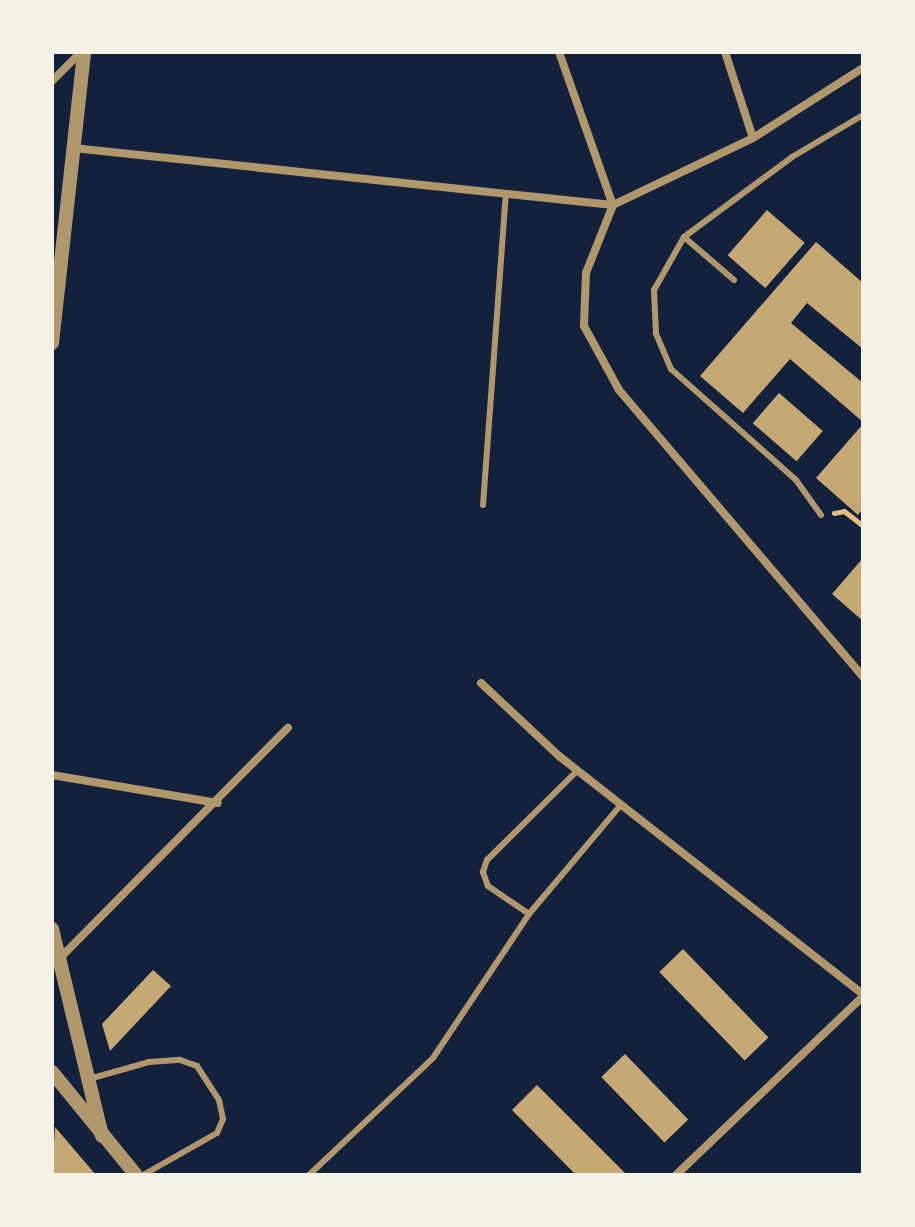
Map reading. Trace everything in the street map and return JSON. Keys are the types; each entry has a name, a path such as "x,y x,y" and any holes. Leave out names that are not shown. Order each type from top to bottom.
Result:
{"street":[{"path":"52,81 82,52"},
{"path":"52,343 82,52"},
{"path":"559,52 613,205 586,273 584,326 619,390 863,677"},
{"path":"725,52 753,138"},
{"path":"73,148 613,205 753,138 863,68"},
{"path":"481,683 577,771 863,995 676,1175"},
{"path":"60,958 218,803 288,728"},
{"path":"52,775 218,803"},
{"path":"52,929 102,1136"},
{"path":"52,1072 136,1175"}],"lane":[{"path":"821,515 796,480 671,369 656,333 654,290 684,237 792,157 863,115"},
{"path":"483,505 506,194"},
{"path":"684,237 734,280"},
{"path":"529,914 488,886 483,872 487,860 577,771"},
{"path":"309,1175 433,1058 529,914 620,806"},
{"path":"89,1079 149,1062 180,1060 197,1066 219,1100 223,1119 217,1133 143,1175"}],"path":[{"path":"821,515 844,511 863,526"}],"building":[{"path":"767,210 805,243 765,288 728,255"},
{"path":"816,242 863,283 863,349 807,303 791,323 863,383 863,422 790,359 743,413 700,376"},
{"path":"779,393 823,431 797,461 753,423"},
{"path":"863,424 863,508 858,515 816,478"},
{"path":"863,558 863,621 832,594"},
{"path":"683,949 768,1037 745,1060 659,972"},
{"path":"153,970 171,986 110,1051 102,1024"},
{"path":"625,1054 688,1119 664,1142 601,1077"},
{"path":"537,1085 625,1173 623,1175 576,1175 512,1110"},
{"path":"55,1127 96,1175 52,1175"}]}
